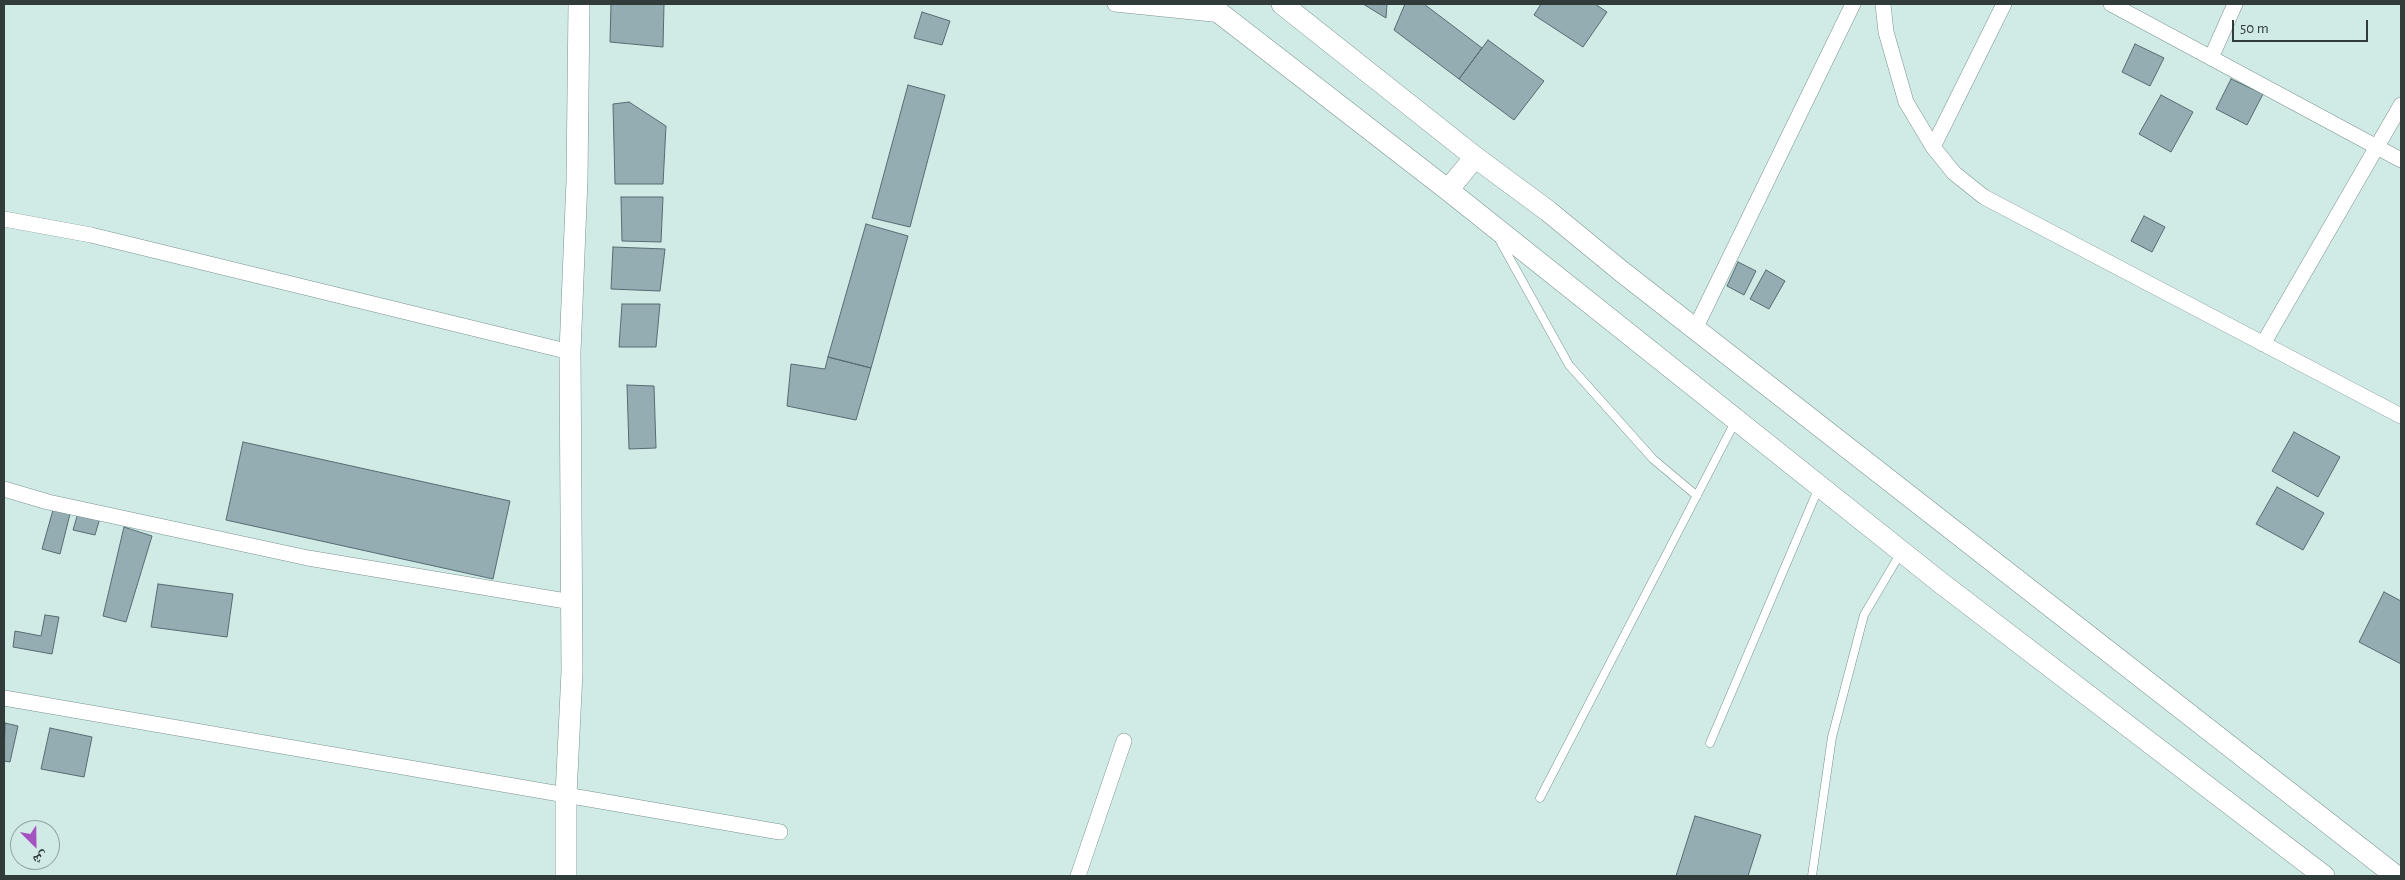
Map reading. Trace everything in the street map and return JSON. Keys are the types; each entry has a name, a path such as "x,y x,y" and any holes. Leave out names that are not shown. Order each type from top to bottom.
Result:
{"main road":[{"path":"566,876 566,795 572,672 570,352 577,180 579,4"},
{"path":"1282,4 1474,157 1548,211 1695,329 2396,876"},
{"path":"1215,10 1448,190 1902,552 2324,876"},
{"path":"1448,190 1474,157"}],"street":[{"path":"1115,4 1215,10"},
{"path":"1695,329 1854,4"},
{"path":"1883,4 1886,32 1906,102 1933,148 1954,174 1984,197 2401,416"},
{"path":"1933,148 2004,4"},
{"path":"2111,4 2401,160"},
{"path":"2211,58 2236,4"},
{"path":"2263,344 2401,105"},
{"path":"4,219 91,235 570,352"},
{"path":"4,489 48,502 308,558 572,602"},
{"path":"4,698 780,832"},
{"path":"1078,876 1124,741"}],"lane":[{"path":"1490,224 1569,365 1653,459 1697,496"},
{"path":"1540,798 1736,420"},
{"path":"1710,743 1820,486"},
{"path":"1812,876 1832,737 1864,615 1902,552"}],"building":[{"path":"611,4 664,4 663,47 610,42"},
{"path":"1363,4 1387,4 1386,18"},
{"path":"1405,4 1424,4 1482,48 1459,79 1394,30"},
{"path":"1541,4 1595,4 1607,12 1583,47 1534,15"},
{"path":"922,12 950,21 942,45 914,38"},
{"path":"1488,40 1544,81 1514,120 1459,79"},
{"path":"2135,44 2164,58 2150,86 2122,72"},
{"path":"2231,79 2263,94 2247,125 2216,109"},
{"path":"908,85 945,95 910,227 872,218"},
{"path":"2161,95 2193,112 2171,152 2139,134"},
{"path":"629,102 666,126 663,184 615,184 613,104"},
{"path":"621,197 663,197 661,242 622,241"},
{"path":"2144,216 2165,227 2152,252 2131,241"},
{"path":"866,224 908,236 871,368 828,357"},
{"path":"613,247 665,249 660,291 611,289"},
{"path":"1738,262 1756,271 1744,295 1727,286"},
{"path":"1766,270 1785,281 1769,309 1750,299"},
{"path":"622,304 660,304 656,347 619,347"},
{"path":"828,357 871,368 856,420 787,406 791,364 825,369"},
{"path":"627,385 654,386 656,448 629,449"},
{"path":"2294,432 2340,457 2318,497 2272,471"},
{"path":"243,442 510,501 493,579 226,520"},
{"path":"2277,487 2324,513 2303,550 2256,524"},
{"path":"53,510 70,514 60,554 42,549"},
{"path":"78,513 100,518 95,535 73,530"},
{"path":"124,527 152,536 126,622 103,616"},
{"path":"158,584 233,594 227,637 151,627"},
{"path":"2384,592 2401,601 2401,664 2359,642"},
{"path":"45,615 59,617 52,654 13,647 15,631 41,636"},
{"path":"5,723 18,726 10,762 4,761"},
{"path":"50,728 92,737 84,777 41,769"},
{"path":"1695,816 1761,835 1748,876 1676,876"}]}
